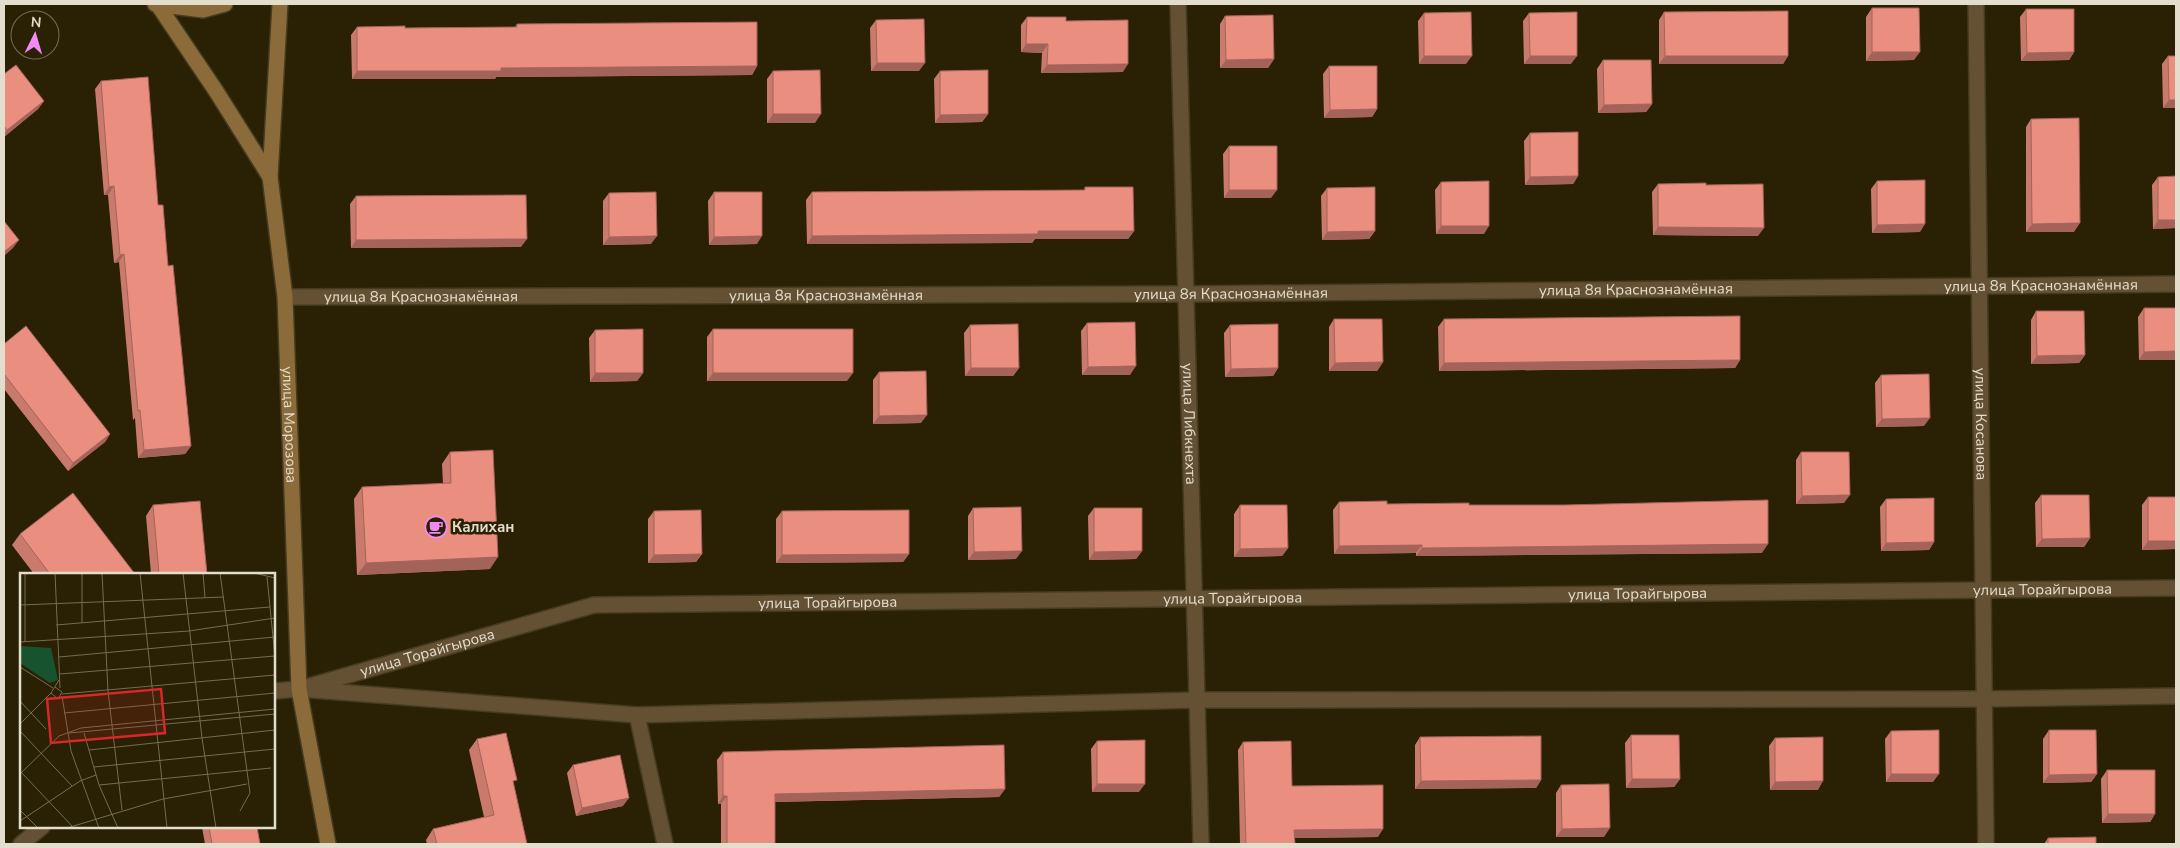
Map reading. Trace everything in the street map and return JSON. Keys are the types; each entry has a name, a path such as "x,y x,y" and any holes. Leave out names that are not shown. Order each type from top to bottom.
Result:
{"main road":[{"path":"156,4 203,10 225,4"},
{"path":"156,4 216,91 270,177"},
{"name":"улица Морозова","path":"280,4 270,177 285,297 299,689 328,844"}],"street":[{"name":"улица Либкнехта","path":"1178,4 1201,844"},
{"name":"улица Косанова","path":"1976,4 1986,844"},
{"name":"улица 8я Краснознамённая","path":"285,297 1185,294 2176,284"},
{"name":"улица Торайгырова","path":"275,692 299,689 594,605 2176,588"},
{"name":"улица Торайгырова","path":"299,689 637,715 1196,700 1984,699 2176,696"},
{"path":"637,715 665,844"},
{"path":"21,844 41,828"}],"building":[{"path":"1872,8 1919,8 1920,52 1872,52"},
{"path":"2026,9 2074,9 2074,52 2027,53"},
{"path":"1788,11 1788,56 1665,56 1664,12"},
{"path":"1471,12 1472,56 1424,56 1424,13"},
{"path":"1577,12 1577,56 1530,56 1529,13"},
{"path":"1273,15 1274,59 1226,60 1225,16"},
{"path":"1027,17 1066,17 1066,21 1128,20 1128,64 1047,65 1048,44 1026,44"},
{"path":"924,19 925,63 877,63 876,20"},
{"path":"757,22 757,66 501,68 501,71 357,71 357,27 517,27 517,24"},
{"path":"2168,56 2176,56 2176,100 2169,100"},
{"path":"1603,60 1651,60 1652,104 1604,105"},
{"path":"16,65 44,101 7,130 4,126 4,74"},
{"path":"1329,66 1377,66 1377,109 1330,110"},
{"path":"820,70 821,114 773,114 773,71"},
{"path":"988,70 988,114 940,115 940,71"},
{"path":"148,77 158,205 163,205 168,266 173,265 191,446 144,450 140,410 138,411 124,254 120,255 114,186 109,187 101,81"},
{"path":"2079,118 2080,223 2032,224 2031,119"},
{"path":"1578,132 1578,176 1530,177 1530,133"},
{"path":"1229,146 1277,146 1277,190 1229,190"},
{"path":"2176,176 2176,220 2158,220 2158,177"},
{"path":"1925,180 1925,224 1877,225 1877,181"},
{"path":"1489,181 1489,226 1441,226 1441,182"},
{"path":"1706,183 1706,185 1763,184 1764,228 1658,227 1658,184"},
{"path":"1085,187 1133,187 1134,231 1038,231 1038,234 812,236 812,192 1085,190"},
{"path":"1375,187 1375,231 1327,232 1327,188"},
{"path":"656,192 657,236 609,237 609,193"},
{"path":"714,192 762,192 762,236 714,237"},
{"path":"526,195 527,239 356,240 356,196"},
{"path":"4,221 19,240 4,252"},
{"path":"2144,308 2176,308 2176,351 2144,352"},
{"path":"2036,311 2084,311 2085,355 2037,356"},
{"path":"1740,316 1740,360 1444,363 1444,319"},
{"path":"1334,319 1382,319 1383,362 1335,363"},
{"path":"1135,322 1136,366 1088,367 1087,323"},
{"path":"1018,324 1019,368 971,368 970,325"},
{"path":"1278,324 1278,368 1231,369 1230,325"},
{"path":"26,326 110,434 73,463 4,374 4,344"},
{"path":"643,329 643,373 595,373 595,330"},
{"path":"713,329 853,329 853,373 713,373"},
{"path":"926,371 927,415 879,416 879,372"},
{"path":"1929,374 1930,418 1882,419 1881,375"},
{"path":"493,450 498,557 366,563 362,487 451,483 450,452"},
{"path":"1801,452 1849,452 1850,495 1802,496"},
{"path":"73,493 134,573 49,573 20,534"},
{"path":"2041,495 2089,495 2090,538 2042,539"},
{"path":"2148,497 2176,497 2176,541 2148,541"},
{"path":"1934,498 1934,542 1886,543 1886,499"},
{"path":"1768,500 1768,544 1422,548 1422,545 1339,546 1339,502 1387,501 1387,504 1565,505"},
{"path":"200,501 207,573 159,573 153,505"},
{"path":"1240,505 1287,505 1288,548 1240,549"},
{"path":"1021,507 1022,551 974,552 973,508"},
{"path":"1094,508 1142,508 1142,551 1094,552"},
{"path":"701,510 702,554 654,555 654,511"},
{"path":"909,510 909,554 782,555 782,511"},
{"path":"1939,730 1939,774 1891,774 1891,731"},
{"path":"2049,730 2096,730 2097,774 2049,775"},
{"path":"506,733 517,780 513,781 527,844 437,844 433,829 494,815 477,739"},
{"path":"1631,735 1679,735 1680,779 1632,779"},
{"path":"1541,736 1541,780 1421,781 1420,737"},
{"path":"1823,737 1823,781 1775,782 1775,738"},
{"path":"1145,740 1145,784 1097,784 1097,741"},
{"path":"1291,741 1292,786 1383,785 1383,829 1294,830 1295,844 1246,844 1243,742"},
{"path":"1004,745 1005,789 775,794 775,844 727,844 727,796 723,796 723,752"},
{"path":"620,755 629,798 582,808 573,765"},
{"path":"2107,770 2155,770 2155,814 2108,814"},
{"path":"1609,784 1610,828 1562,829 1561,785"},
{"path":"209,828 257,828 260,844 212,844"},
{"path":"2096,837 2096,844 2048,844 2048,838"}],"place":[{"name":"Калихан","path":"436,527"}]}
